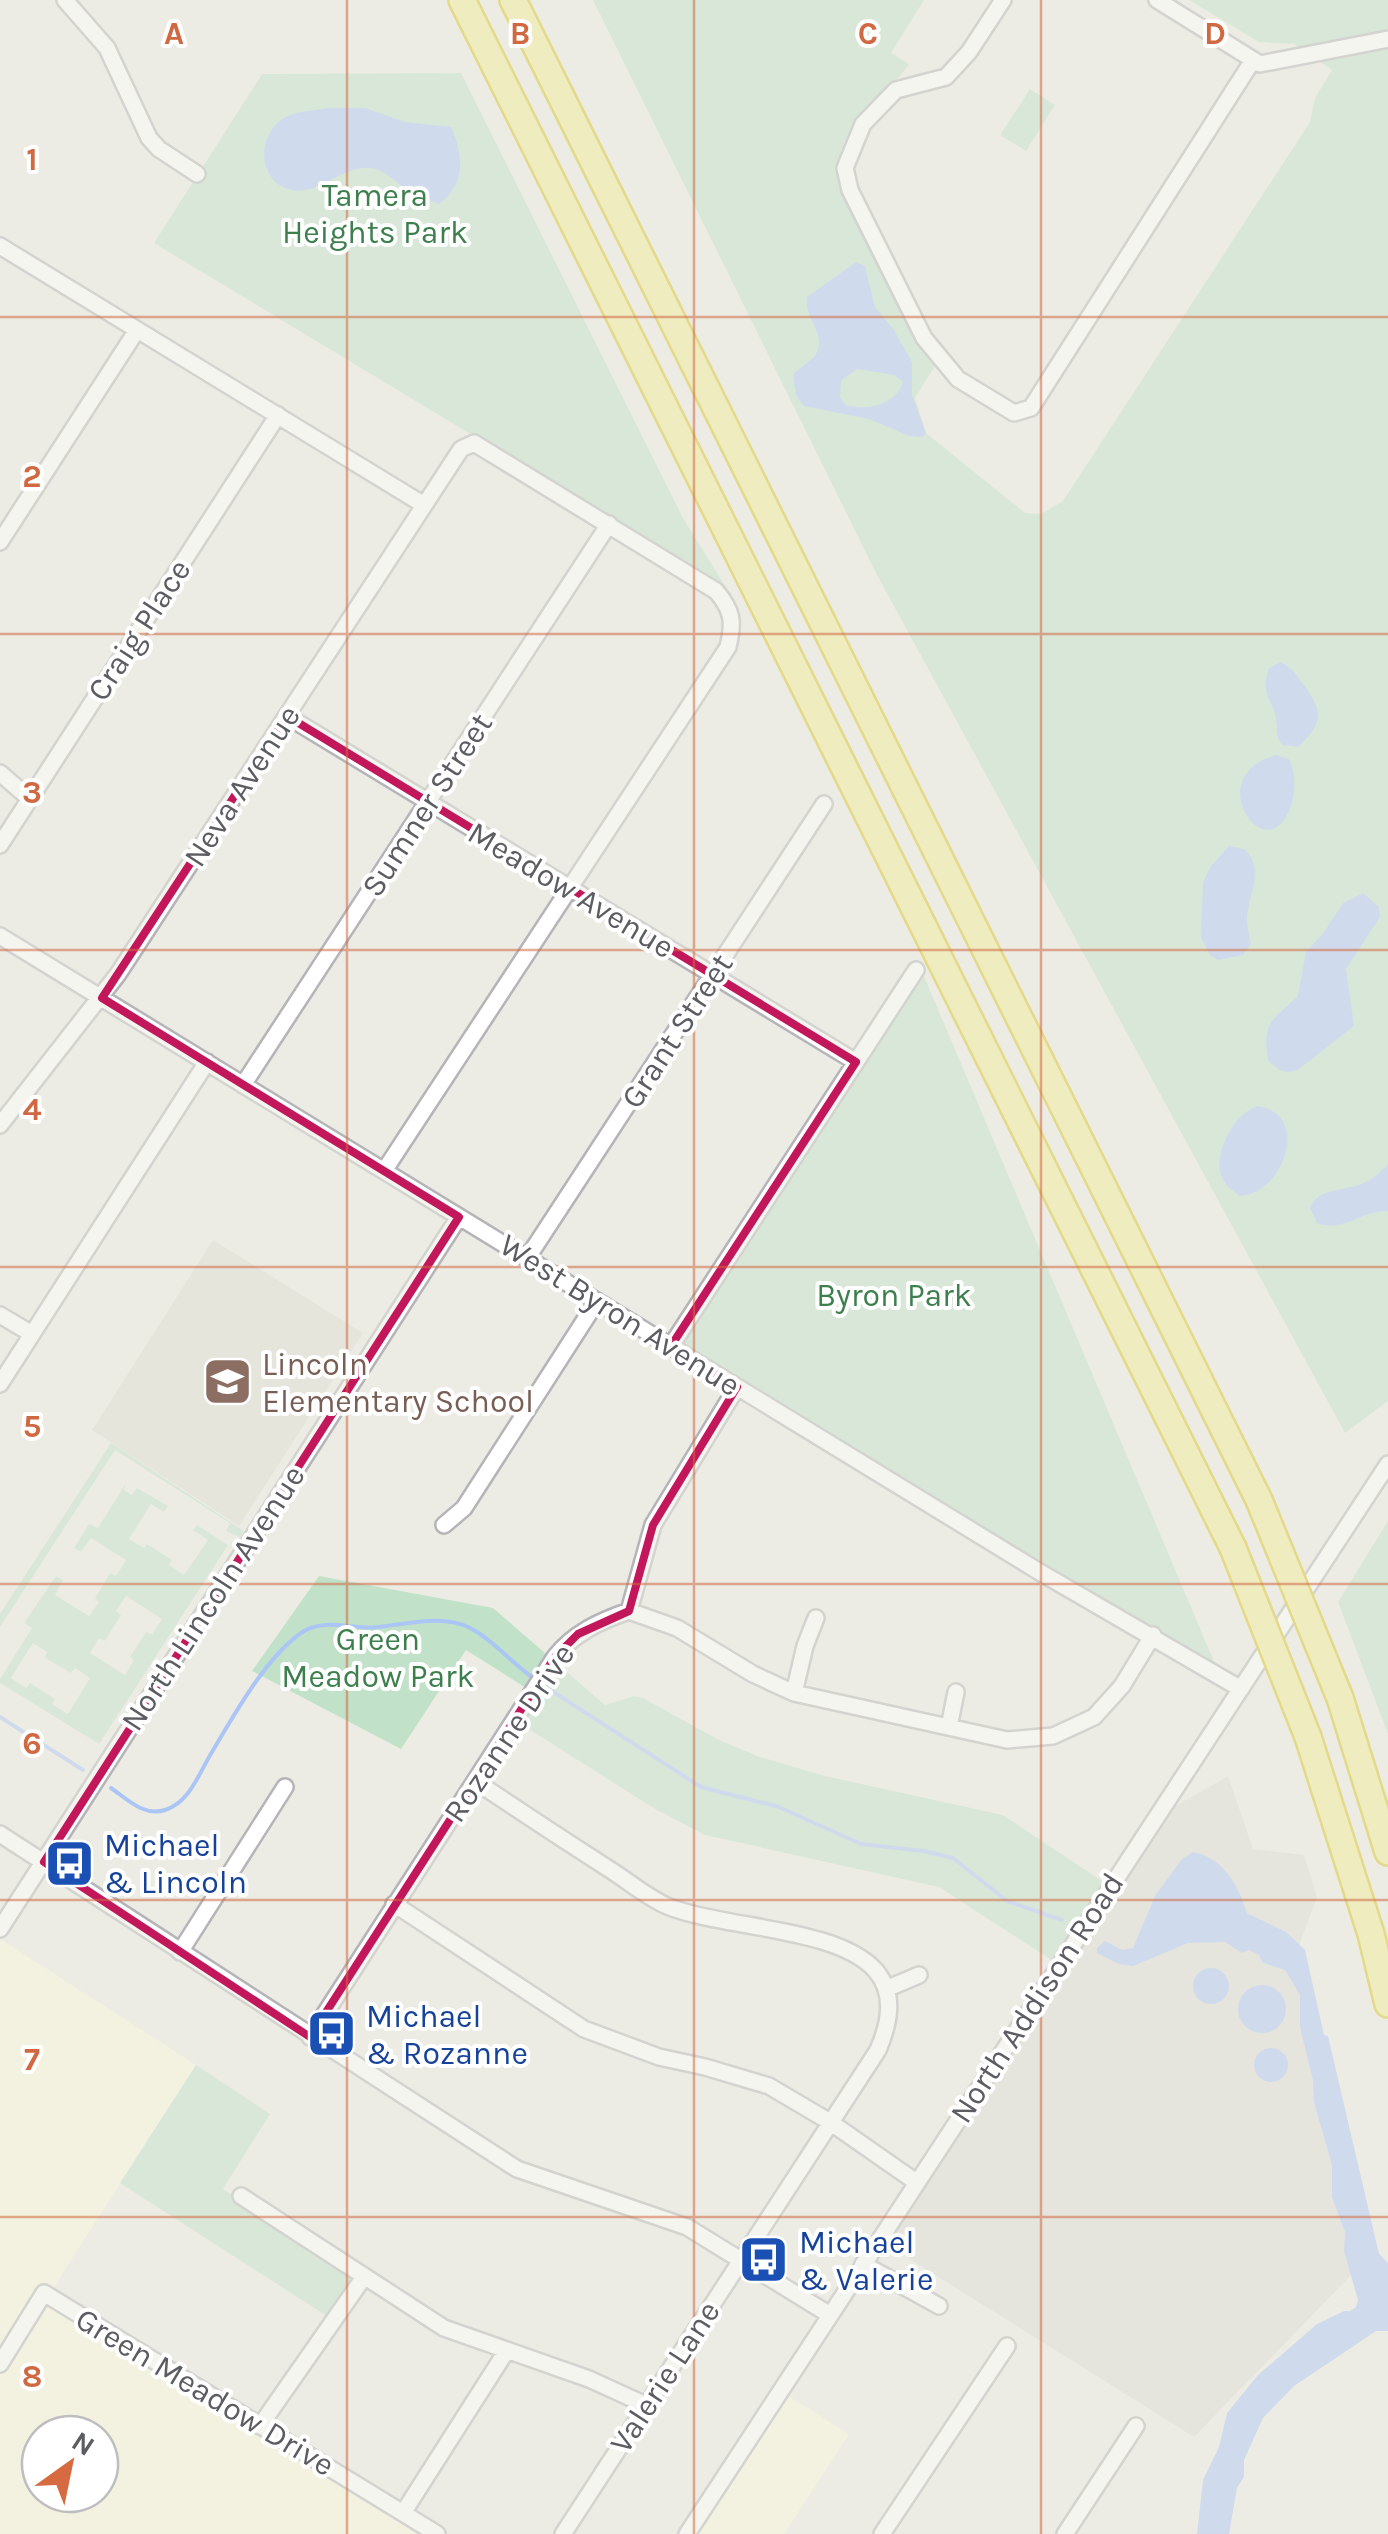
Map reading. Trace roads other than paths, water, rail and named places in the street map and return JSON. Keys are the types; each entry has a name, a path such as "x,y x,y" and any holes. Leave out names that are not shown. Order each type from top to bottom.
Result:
{"highway":[{"path":"462,0 1233,1548 1308,1737 1371,1934 1388,2004"},
{"path":"514,0 1259,1500 1340,1698 1388,1852"}],"street":[{"path":"1003,0 969,52 946,78 896,90 874,112 864,124 845,168 850,190 924,338 958,379 1014,413 1032,408 1256,62"},
{"path":"1157,0 1256,62 1388,39"},
{"path":"70,1 107,48 148,138 197,174"},
{"path":"0,246 424,505"},
{"path":"0,542 137,330"},
{"name":"Craig Place","path":"0,845 278,414"},
{"name":"Neva Avenue","path":"0,1125 102,998 461,449 474,443 609,524"},
{"path":"384,1171 728,648 734,624 730,607 716,592 609,524"},
{"name":"Sumner Street","path":"244,1085 609,524"},
{"name":"Meadow Avenue","path":"288,716 856,1062"},
{"path":"0,773 30,798"},
{"name":"Grant Street","path":"528,1257 824,804"},
{"name":"West Byron Avenue","path":"0,936 1038,1571 1242,1690"},
{"path":"671,1346 916,970"},
{"path":"0,1384 207,1062"},
{"name":"North Lincoln Avenue","path":"0,1929 459,1216"},
{"path":"444,1525 464,1508 597,1301"},
{"path":"0,1315 32,1334"},
{"path":"737,1387 653,1525 629,1610 677,1628 794,1694 1006,1740 1042,1738 1094,1718 1109,1703 1152,1635"},
{"name":"North Addison Road","path":"693,2532 916,2182 1388,1464"},
{"name":"Rozanne Drive","path":"310,2037 564,1645 578,1634 629,1610"},
{"path":"794,1694 816,1618"},
{"path":"949,1727 956,1692"},
{"path":"1071,1730 1076,1749"},
{"path":"475,1781 665,1905 722,1923 842,1947 877,1972 886,1989 919,1975"},
{"path":"180,1952 284,1787"},
{"path":"0,1834 517,2169 687,2228 830,2315"},
{"path":"394,1904 595,2034 659,2057 749,2079 790,2097 916,2182"},
{"name":"Valerie Lane","path":"563,2534 878,2050 890,2014 886,1989"},
{"path":"241,2196 444,2328 589,2378 646,2405"},
{"path":"863,2264 940,2306"},
{"path":"260,2426 364,2277"},
{"name":"Green Meadow Drive","path":"0,2364 44,2294 437,2534"},
{"path":"882,2534 1007,2346"},
{"path":"402,2512 506,2350"},
{"path":"1065,2534 1136,2426"}],"water":[{"path":"326,108 365,108 405,122 451,127 460,159 454,188 439,204 413,194 387,174 371,168 350,171 320,186 299,191 278,184 264,158 273,128 291,115"},
{"path":"856,262 865,266 875,307 912,362 912,395 926,433 922,437 909,436 869,419 804,406 796,395 793,375 815,355 819,345 807,297","holes":["857,369 894,375 903,382 894,396 880,404 854,407 846,405 840,397 841,381"]},
{"path":"1280,662 1296,674 1317,709 1317,723 1298,747 1282,745 1266,692 1268,669"},
{"path":"1276,755 1289,759 1294,788 1291,806 1281,824 1268,830 1256,825 1246,814 1240,798 1242,781 1253,766"},
{"path":"1229,846 1244,849 1254,865 1247,920 1251,944 1243,955 1218,960 1210,955 1201,938 1203,882"},
{"path":"1363,893 1379,907 1380,917 1346,969 1354,1026 1299,1069 1282,1071 1268,1060 1266,1037 1271,1022 1298,996 1306,952 1343,903"},
{"path":"1257,1106 1274,1112 1284,1123 1286,1153 1269,1182 1256,1192 1240,1196 1221,1176 1221,1153 1241,1116"},
{"path":"1388,1164 1388,1211 1335,1225 1317,1223 1310,1208 1319,1197 1365,1182"},
{"path":"1193,1852 1222,1867 1240,1893 1247,1913 1286,1932 1305,1950 1379,2254 1388,2263 1388,2331 1376,2331 1294,2386 1263,2418 1244,2460 1244,2477 1237,2488 1229,2534 1197,2534 1203,2480 1219,2447 1227,2413 1258,2375 1317,2324 1350,2311 1358,2300 1344,2251 1345,2232 1332,2197 1332,2165 1314,2102 1313,2080 1300,2027 1300,1995 1285,1970 1225,1942 1188,1943 1133,1966 1097,1953 1105,1941 1122,1950 1133,1948 1155,1896 1182,1859"},
{"path":"1211,1968 1224,1973 1229,1986 1224,1999 1211,2004 1198,1999 1193,1986 1198,1973"},
{"path":"1262,1985 1279,1992 1286,2009 1279,2026 1262,2033 1245,2026 1238,2009 1245,1992"},
{"path":"1271,2048 1283,2053 1288,2065 1283,2077 1271,2082 1259,2077 1254,2065 1259,2053"}],"waterway":[{"path":"111,1788 150,1811 165,1810 181,1801 264,1670 290,1642 313,1627 370,1628 437,1621 460,1624 487,1639 536,1680"},
{"path":"544,1686 701,1787 779,1807 861,1844 953,1858 1007,1901 1062,1920"},
{"path":"0,1717 83,1770"}],"place":[{"name":"Lincoln Elementary School","path":"227,1382"},
{"name":"Michael & Lincoln","path":"69,1863"},
{"name":"Michael & Rozanne","path":"331,2034"},
{"name":"Michael & Valerie","path":"764,2260"}],"park label":[{"name":"Tamera Heights Park","path":"375,214"},
{"name":"Byron Park","path":"894,1295"},
{"name":"Green Meadow Park","path":"378,1658"}]}
